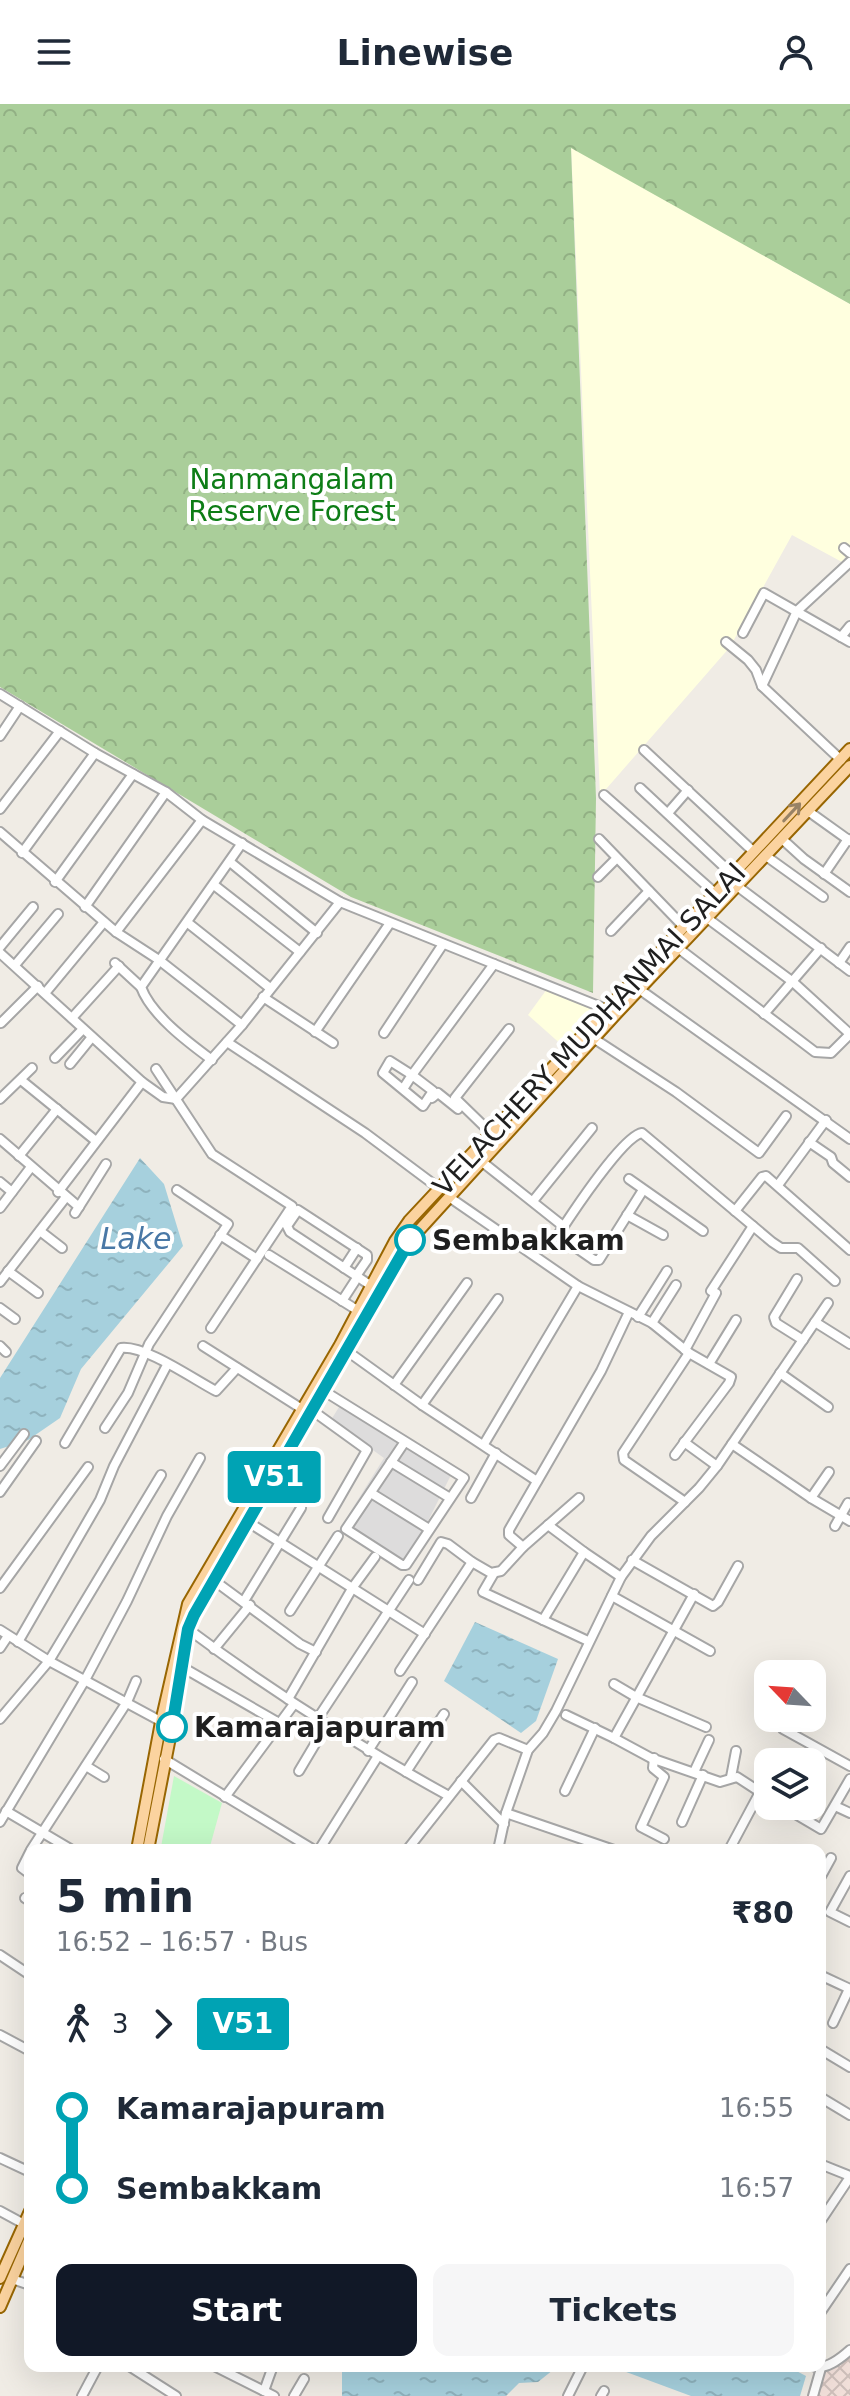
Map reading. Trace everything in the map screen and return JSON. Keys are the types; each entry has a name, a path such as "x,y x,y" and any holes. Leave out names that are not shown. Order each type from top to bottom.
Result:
{"main road":[{"name":"VELACHERY MUDHANMAI SALAI","path":"147,1844 161,1722 188,1604 307,1410 324,1391 405,1248 490,1134 611,1011 715,893 766,856 782,839 845,763 850,749"},
{"name":"VELACHERY MUDHANMAI SALAI","path":"147,1844 172,1727 188,1629 212,1579 248,1522 369,1287 401,1232 481,1161 593,1038 611,1011 639,989 707,918 754,852 845,763"},
{"path":"0,2278 24,2224"},
{"path":"0,2307 24,2252"}],"street":[{"path":"762,686 797,611 850,562"},
{"path":"743,633 764,593 850,642"},
{"path":"841,637 850,626"},
{"path":"726,642 748,660 762,686 845,763"},
{"path":"0,694 95,753 166,792 202,820 340,902 611,1011"},
{"path":"0,736 20,706"},
{"path":"0,809 60,731"},
{"path":"644,750 754,852"},
{"path":"22,853 95,753"},
{"path":"55,882 133,774"},
{"path":"640,788 735,880 850,971"},
{"path":"668,813 688,790"},
{"path":"85,907 166,792"},
{"path":"604,795 715,893"},
{"path":"808,811 849,840 824,874"},
{"path":"116,932 202,820"},
{"path":"0,832 116,932 159,960 242,1025"},
{"path":"599,839 683,926"},
{"path":"782,839 824,874 848,887"},
{"path":"141,987 242,843"},
{"path":"766,856 823,897"},
{"path":"598,877 616,859"},
{"path":"230,862 317,933"},
{"path":"214,885 300,952"},
{"path":"611,931 649,891"},
{"path":"176,1099 242,1025 340,902"},
{"path":"0,968 33,907"},
{"path":"6,956 58,914"},
{"path":"678,948 815,1052 831,1053 850,1034 793,982 707,918"},
{"path":"46,992 104,922"},
{"path":"188,923 270,988"},
{"path":"315,1032 390,923"},
{"path":"384,1033 443,944"},
{"path":"839,963 850,947"},
{"path":"764,1014 821,948"},
{"path":"6,956 142,1082 163,1097 176,1099"},
{"path":"72,1018 117,964 141,987 153,1006 180,1036 212,1060"},
{"path":"403,1089 494,964"},
{"path":"1,1023 38,986"},
{"path":"639,989 850,1139"},
{"path":"263,997 333,1043"},
{"path":"55,1058 83,1029"},
{"path":"490,1134 455,1098 509,1029"},
{"path":"70,1064 92,1037"},
{"path":"593,1038 676,1092 759,1153 786,1116"},
{"path":"227,1042 365,1133 444,1193 578,1286 652,1323 687,1352 728,1374 731,1380 675,1455"},
{"path":"390,1061 412,1075 433,1092 422,1106 383,1073 390,1061"},
{"path":"0,1099 32,1068"},
{"path":"156,1069 212,1154 292,1206 211,1328"},
{"path":"21,1080 96,1141"},
{"path":"0,1282 40,1231 96,1141 142,1082"},
{"path":"426,1105 438,1093 490,1134"},
{"path":"19,1156 57,1109"},
{"path":"778,1185 826,1120"},
{"path":"533,1201 592,1128"},
{"path":"643,1190 599,1260 594,1260 558,1235 592,1185 639,1133 646,1135 781,1248 792,1246 802,1251 835,1281"},
{"path":"0,1139 77,1210 106,1164"},
{"path":"809,1142 831,1157 833,1163 850,1177"},
{"path":"481,1161 563,1226"},
{"path":"0,1208 31,1167"},
{"path":"735,1211 765,1176 850,1250"},
{"path":"629,1179 703,1231"},
{"path":"0,1182 12,1192"},
{"path":"105,1428 128,1393 144,1353 228,1224 177,1190"},
{"path":"342,1301 368,1257 298,1210 287,1226 290,1232 355,1278"},
{"path":"627,1215 663,1235"},
{"path":"685,1502 624,1460 623,1453 687,1352 714,1292 753,1226"},
{"path":"40,1231 62,1248"},
{"path":"220,1235 257,1259"},
{"path":"284,1235 369,1287"},
{"path":"344,1268 357,1248"},
{"path":"269,1255 357,1310"},
{"path":"365,1263 378,1271"},
{"path":"8,1271 38,1293"},
{"path":"523,1547 508,1532 634,1314 667,1271"},
{"path":"797,1279 774,1317 776,1323 803,1340"},
{"path":"394,1385 467,1283"},
{"path":"652,1323 676,1285"},
{"path":"484,1444 578,1286"},
{"path":"422,1405 498,1299"},
{"path":"499,1844 506,1813 528,1750 556,1711 621,1577 632,1560 717,1466 828,1303"},
{"path":"0,1308 15,1319"},
{"path":"709,1364 736,1320"},
{"path":"815,1322 850,1344"},
{"path":"203,1346 367,1450 328,1518"},
{"path":"65,1443 116,1353 127,1347 216,1391 237,1368"},
{"path":"347,1351 537,1481"},
{"path":"18,1642 100,1500 114,1466 167,1365"},
{"path":"780,1373 828,1407"},
{"path":"324,1391 464,1478 406,1565 402,1565 346,1529 404,1443"},
{"path":"0,1466 24,1434"},
{"path":"0,1492 36,1441"},
{"path":"684,1442 717,1466"},
{"path":"732,1444 850,1521"},
{"path":"471,1498 496,1453"},
{"path":"0,1822 85,1680 167,1516 200,1458"},
{"path":"391,1462 450,1498"},
{"path":"0,1588 88,1467"},
{"path":"811,1498 829,1472"},
{"path":"0,1719 49,1661 161,1475"},
{"path":"371,1493 429,1529"},
{"path":"318,1718 441,1542 494,1573 501,1571 523,1547 579,1498"},
{"path":"835,1526 848,1503"},
{"path":"214,1649 247,1603 301,1508"},
{"path":"248,1522 425,1634"},
{"path":"548,1525 621,1577"},
{"path":"290,1611 338,1536"},
{"path":"543,1620 584,1552"},
{"path":"225,1797 279,1723 353,1587 375,1557"},
{"path":"632,1560 715,1605 738,1566"},
{"path":"400,1671 472,1562"},
{"path":"494,1573 483,1592 588,1641"},
{"path":"212,1579 300,1644 316,1652"},
{"path":"614,1738 694,1594"},
{"path":"612,1596 710,1651"},
{"path":"188,1629 368,1751 449,1796"},
{"path":"0,1648 4,1633 49,1661 172,1727"},
{"path":"182,1667 279,1723"},
{"path":"35,1844 127,1702 136,1681"},
{"path":"368,1751 412,1682"},
{"path":"614,1684 636,1697 706,1727"},
{"path":"406,1772 444,1714"},
{"path":"566,1715 654,1758 720,1782 728,1782 731,1777 736,1751"},
{"path":"299,1771 327,1724"},
{"path":"565,1791 595,1728"},
{"path":"788,1732 850,1766"},
{"path":"412,1844 496,1739 528,1750"},
{"path":"682,1822 709,1740"},
{"path":"321,1844 378,1756"},
{"path":"654,1758 653,1768 664,1777 641,1827 664,1839"},
{"path":"164,1759 307,1844"},
{"path":"86,1766 104,1777"},
{"path":"731,1777 737,1777 754,1788"},
{"path":"804,1820 817,1828 824,1827 850,1779"},
{"path":"461,1781 504,1824"},
{"path":"835,1806 850,1813"},
{"path":"733,1844 754,1810"},
{"path":"6,1811 61,1844"},
{"path":"506,1813 597,1844"},
{"path":"584,1844 586,1840"},
{"path":"826,1867 831,1858"},
{"path":"830,1912 850,1876"},
{"path":"826,1910 850,1922"},
{"path":"0,1955 24,1971"},
{"path":"826,1978 849,1989 833,2023"},
{"path":"0,2035 24,2048"},
{"path":"826,2053 850,2067"},
{"path":"826,2101 850,2115"},
{"path":"0,2158 24,2169"},
{"path":"826,2166 850,2176 826,2213"},
{"path":"839,2194 850,2201"},
{"path":"0,2211 24,2224"},
{"path":"826,2304 850,2269"},
{"path":"12,2279 24,2283"},
{"path":"826,2364 838,2360 850,2350"},
{"path":"82,2396 95,2372"},
{"path":"138,2372 176,2396"},
{"path":"237,2372 274,2396"},
{"path":"264,2391 271,2372"},
{"path":"568,2396 580,2372"},
{"path":"813,2396 815,2372"},
{"path":"294,2396 304,2379"}],"shaded area":[{"path":"571,147 850,304 850,549 842,562 792,535 730,647 600,796"},
{"path":"547,989 597,1008 564,1047 528,1015"},
{"path":"344,1399 454,1469 403,1571 339,1530 384,1458 331,1420"},
{"path":"850,2348 850,2396 812,2396 820,2372 826,2372 826,2366"}],"green space":[{"name":"Nanmangalam Reserve Forest","path":"0,104 850,104 850,304 571,148 596,798 593,993 351,897 0,687"},
{"path":"174,1776 222,1803 211,1844 162,1844"}],"water":[{"name":"Lake","path":"140,1158 164,1184 183,1246 81,1369 60,1418 28,1440 0,1449 0,1378"},
{"path":"475,1622 558,1659 536,1721 521,1733 444,1681"},
{"path":"342,2372 550,2372 538,2382 519,2383 506,2396 342,2396"},
{"path":"626,2372 798,2372 806,2376 800,2396 691,2396"}],"bus line":[{"name":"V51","path":"172,1727 188,1629 194,1615 410,1240"}],"place":[{"name":"Sembakkam","path":"410,1240"},
{"name":"Kamarajapuram","path":"172,1727"}]}
